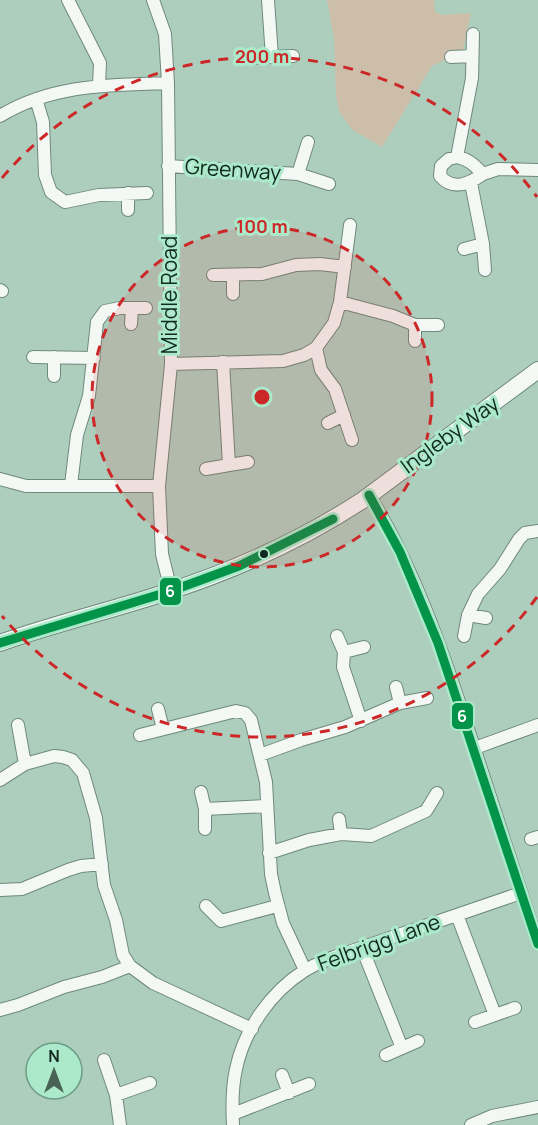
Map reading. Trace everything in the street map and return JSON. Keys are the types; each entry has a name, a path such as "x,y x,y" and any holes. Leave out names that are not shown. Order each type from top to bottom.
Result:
{"street":[{"path":"68,0 100,63 99,85"},
{"name":"Middle Road","path":"153,0 165,34 168,83 171,364 159,486 162,554 171,591"},
{"path":"268,0 272,57"},
{"path":"457,157 472,78 473,34"},
{"path":"249,58 293,56"},
{"path":"451,57 472,56"},
{"path":"1,113 69,89 99,85 168,83"},
{"path":"36,99 43,122 45,175 51,192 65,202 99,195 147,193"},
{"name":"Greenway","path":"298,174 308,142"},
{"path":"483,174 464,158 457,157 449,159 441,166 440,176 446,183 456,186 471,183 483,174 498,169 538,170"},
{"name":"Greenway","path":"168,166 298,174 329,183"},
{"path":"471,183 483,244 485,270"},
{"path":"128,193 128,210"},
{"path":"171,364 283,361 304,355 316,348 334,322 340,302 350,225"},
{"path":"464,249 483,244"},
{"path":"213,275 262,274 296,266 320,264 345,267"},
{"path":"234,274 234,294"},
{"path":"340,302 393,316 415,325 438,325"},
{"path":"131,324 132,308"},
{"path":"71,486 77,435 89,396 97,322 105,311 146,308"},
{"path":"415,325 415,341"},
{"path":"316,348 321,370 334,389 352,440"},
{"path":"33,357 94,358"},
{"path":"54,357 54,376"},
{"path":"223,362 229,465"},
{"name":"Ingleby Way","path":"171,591 265,554 333,519 538,370"},
{"path":"328,423 344,415"},
{"path":"206,469 248,462"},
{"path":"0,479 26,486 159,486"},
{"path":"366,497 379,512 415,586 434,632 475,748 538,944"},
{"path":"464,636 468,615 477,594 500,569 519,539 525,533 538,531"},
{"path":"0,643 171,591"},
{"path":"468,615 486,618"},
{"path":"337,636 344,652 343,667 361,721"},
{"path":"344,652 364,647"},
{"path":"396,687 400,703"},
{"path":"260,754 361,721 400,703 427,698"},
{"path":"158,709 163,729"},
{"path":"140,735 236,711 245,713 251,720 266,782 269,853 277,906 305,970"},
{"path":"18,725 25,764"},
{"path":"475,748 538,725"},
{"path":"0,780 25,764 54,756 72,760 83,773 96,819 104,885 116,920 123,955 130,966 153,982 252,1029"},
{"path":"201,792 205,809 205,829"},
{"path":"269,853 309,840 341,834 370,836 426,811 436,793"},
{"path":"205,809 267,806"},
{"path":"339,819 341,834"},
{"path":"0,890 22,889 68,870 102,864"},
{"name":"Felbrigg Lane","path":"233,1119 236,1069 245,1040 262,1012 280,991 305,970 334,957 521,893"},
{"path":"206,906 221,921 277,906"},
{"path":"458,915 495,1015"},
{"path":"362,948 402,1048"},
{"path":"0,1010 130,966"},
{"path":"475,1022 515,1008"},
{"path":"386,1055 418,1041"},
{"path":"105,1060 116,1095 120,1125"},
{"path":"282,1075 289,1093"},
{"path":"116,1095 150,1083"},
{"path":"233,1119 309,1084"},
{"path":"471,1125 492,1116 538,1107"}],"shaded area":[{"path":"327,0 434,0 435,12 443,15 471,13 463,51 432,66 382,147 353,130 339,112 336,96 334,38"}],"transit line":[{"name":"6","path":"369,495 400,552 438,643 538,944"},
{"name":"6","path":"0,643 171,591 239,566 333,519"}]}
